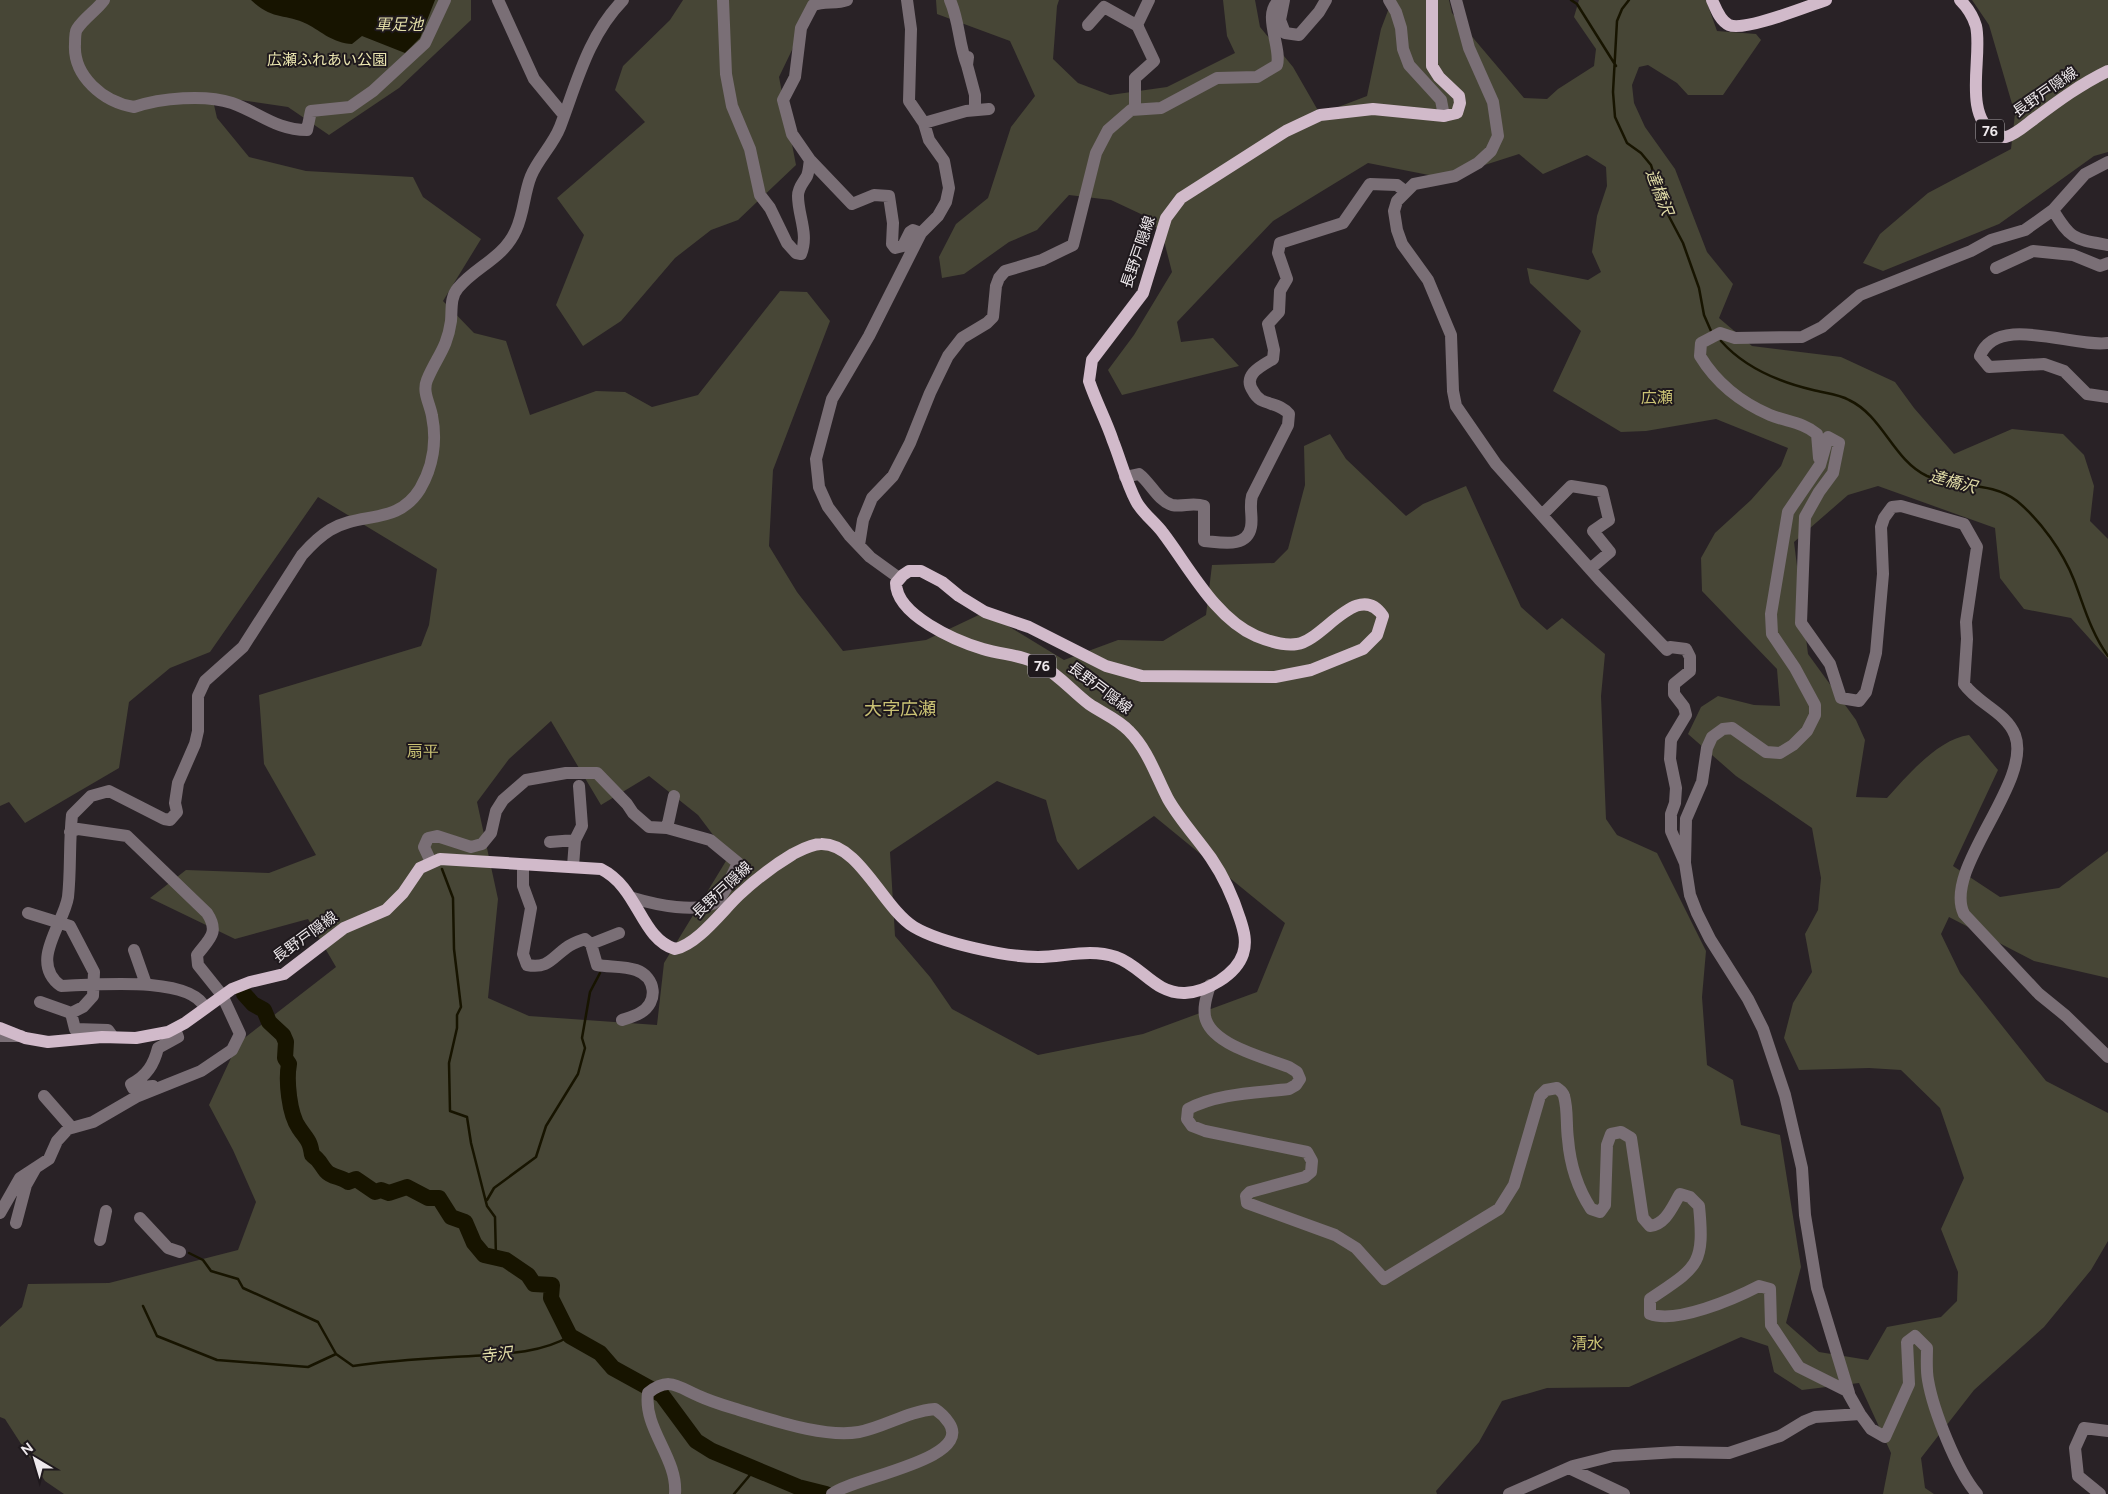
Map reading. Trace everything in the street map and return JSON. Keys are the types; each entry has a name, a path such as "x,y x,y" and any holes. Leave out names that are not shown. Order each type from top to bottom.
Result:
{"main road":[{"path":"1432,0 1432,66 1459,96 1460,103 1457,113 1444,116"},
{"path":"1712,0 1722,20 1736,28 1753,25 1826,0"},
{"name":"長野戸隠線","path":"1960,0 1966,6 1976,26 1978,42 1976,77 1979,110 1989,131 1999,136 2006,137 2021,129 2072,91 2108,71"},
{"name":"長野戸隠線","path":"0,1028 21,1036 48,1042 160,1035 175,1029 222,995 250,982 284,974 337,932 386,910 403,893 415,873 431,862 448,859 573,866 595,868 606,872 620,882 633,898 658,939 669,947 680,948 710,924 766,871 802,849 817,844 826,844 839,849 854,860 900,915 915,927 932,935 1019,956 1088,953 1117,957 1158,986 1174,993 1194,992 1232,972 1241,960 1246,938 1242,924 1222,876 1173,807 1137,740 1125,727 1089,704 1063,680 1041,665 1020,657 976,647 945,634 924,621 900,600 896,588 899,578 909,571 921,571 942,582 965,600 985,612 1029,627 1106,666 1142,676 1275,677 1311,670 1358,652 1370,643 1377,635 1383,616 1372,605 1357,605 1319,632 1298,644 1272,642 1240,627 1202,588 1164,534 1137,503 1125,477 1113,440 1089,381 1092,360 1143,293 1166,218 1172,207 1199,186 1286,131 1314,116 1373,109 1444,116"}],"street":[{"path":"104,0 76,29 74,56 86,80 99,92 126,106 134,107 182,98 232,103 291,130 307,130 312,111 350,107 373,91 425,43 445,0"},
{"path":"498,0 534,79 563,114"},
{"path":"205,1008 203,1002 183,992 160,985 61,986 52,976 48,956 67,900 72,815 84,801 98,792 109,791 164,820 170,820 177,812 175,803 178,784 195,744 198,696 205,681 243,648 302,555 313,543 331,530 385,516 398,510 409,503 420,488 430,467 435,442 432,416 425,393 426,381 446,346 453,298 458,288 507,247 517,229 531,175 556,135 586,54 607,16 623,0"},
{"path":"722,0 726,74 732,106 750,148 760,195 770,208 787,243 796,253 801,254 805,246 804,226 798,196 802,180 807,176 810,160"},
{"path":"847,0 839,3 822,2 813,6 801,28 795,77 783,100 792,134 810,160 852,204 874,195 889,196 893,223 892,244 896,248 903,246 913,230 921,233"},
{"path":"899,578 859,545 828,507 819,487 816,459 832,399 869,336 921,233 938,216 946,202 949,188 944,161 930,140 924,123 909,101 911,28 907,0"},
{"path":"950,0 959,21 958,36 974,82 975,110"},
{"path":"1138,26 1149,0"},
{"path":"859,545 863,520 872,498 893,476 910,443 930,393 948,356 962,338 987,323 993,317 996,286 1005,271 1042,260 1073,245 1096,153 1108,130 1131,110 1160,108 1216,78 1257,77 1277,66 1279,57 1271,15 1280,0"},
{"path":"1284,0 1280,20 1285,33 1293,35 1299,35 1306,28 1326,0"},
{"path":"1389,0 1396,12 1401,28 1403,49 1409,65 1441,100 1444,116"},
{"path":"1456,0 1472,56 1493,102 1498,136 1491,151 1478,163 1455,176 1414,184 1397,201 1394,211 1398,230 1402,244 1428,280 1451,335 1453,391 1456,406 1496,464 1590,569 1667,650 1670,647 1686,649 1690,657 1690,671 1674,684 1674,694 1684,706 1686,715 1670,740 1670,759 1676,788 1675,803 1671,814 1671,831 1685,863"},
{"path":"1088,25 1100,9 1104,8 1138,26 1154,61 1136,78 1134,110"},
{"path":"967,65 968,51"},
{"path":"924,123 975,110 989,109"},
{"path":"1820,465 1817,434 1808,427 1771,416 1737,397 1710,372 1700,356 1701,342 1720,333 1735,338 1802,336 1822,327 1860,295 1971,251 1991,240 2025,230 2053,210 2085,174 2108,162"},
{"path":"1125,477 1139,474 1165,502 1172,505 1198,503 1204,506 1204,541 1239,542 1246,538 1251,527 1249,507 1252,496 1288,424 1289,414 1284,408 1259,399 1251,389 1249,380 1252,374 1273,359 1274,350 1268,324 1279,312 1280,291 1288,279 1278,252 1280,243 1343,223 1370,184 1397,185 1406,192"},
{"path":"2053,210 2069,234 2082,241 2108,245"},
{"path":"1996,268 2033,250 2073,255 2100,266 2108,263"},
{"path":"2108,343 2075,342 2036,335 2009,334 1989,342 1984,347 1980,356 1989,367 2044,364 2057,368 2064,371 2087,394 2108,397"},
{"path":"1976,1494 1968,1484 1952,1452 1928,1380 1927,1348 1915,1336 1907,1342 1909,1384 1885,1437 1871,1429 1849,1394 1817,1288 1805,1215 1802,1168 1785,1095 1763,1029 1748,999 1710,939 1697,913 1690,895 1685,863 1686,819 1702,782 1707,748 1712,737 1723,729 1732,728 1766,752 1780,753 1793,745 1808,731 1815,715 1816,705 1795,668 1772,634 1771,614 1788,512 1820,465 1828,437 1839,443 1833,473 1806,518 1801,623 1830,664 1841,698 1859,701 1866,692 1876,653 1883,574 1881,527 1884,518 1892,507 1901,506 1964,524 1977,547 1966,622 1967,639 1963,679 1970,693 2008,723 2014,733 2019,752 2009,784 1984,831 1964,881 1960,906 1964,914 2004,958 2108,1057"},
{"path":"1542,515 1572,486 1602,491 1609,520 1593,530 1610,552 1590,569"},
{"path":"431,862 424,846 428,838 437,836 471,847 482,844 491,833 496,811 503,800 526,780 566,773 597,773 627,804 633,813 649,827 667,828 710,840 738,863 719,899 710,906 657,906 633,898"},
{"path":"573,866 575,840 582,826 579,786"},
{"path":"667,828 674,796"},
{"path":"0,1213 20,1178 49,1160 56,1141 68,1129 93,1122 155,1089 201,1072 232,1050 238,1042 240,1034 222,995 198,964 197,955 214,932 214,923 207,913 127,836 78,829 70,832"},
{"path":"550,842 575,840"},
{"path":"523,864 523,886 532,908 523,954 527,965 536,967 556,959 566,948 585,939 591,944 597,965 636,970 650,979 654,987 652,1000 642,1012 622,1020"},
{"path":"28,913 70,926 94,972 95,985 93,996 83,1007 71,1013 40,1002"},
{"path":"591,944 618,933"},
{"path":"134,950 146,984"},
{"path":"1210,985 1206,1001 1205,1018 1212,1031 1231,1045 1290,1067 1297,1072 1300,1079 1296,1085 1288,1089 1200,1102 1188,1109 1187,1119 1192,1126 1205,1131 1306,1152 1312,1161 1312,1172 1305,1177 1250,1192 1246,1196 1247,1203 1335,1235 1356,1248 1384,1279 1499,1209 1514,1185 1540,1096 1546,1090 1557,1088 1564,1093 1566,1101 1568,1141 1573,1165 1583,1196 1591,1209 1600,1212 1605,1205 1607,1146 1611,1134 1621,1132 1632,1138 1643,1218 1650,1226 1658,1225 1665,1218 1680,1194 1690,1197 1699,1206 1701,1249 1695,1264 1684,1276 1650,1299 1650,1314 1658,1318 1674,1316 1737,1298 1759,1286 1770,1289 1771,1325 1799,1367 1847,1391 1849,1394"},
{"path":"71,1013 75,1029 108,1030 113,1037"},
{"path":"155,1089 155,1085 133,1088 131,1084 144,1077 155,1059 158,1048 178,1037 175,1029"},
{"path":"0,1036 21,1036"},
{"path":"44,1096 72,1128"},
{"path":"16,1223 26,1185 37,1166"},
{"path":"100,1240 106,1211"},
{"path":"140,1218 168,1248 180,1252"},
{"path":"675,1494 675,1480 647,1413 648,1393 665,1384 681,1386 700,1397 738,1410 813,1429 841,1433 860,1432 907,1414 935,1409 951,1425 953,1433 949,1444 936,1454 911,1465 855,1482 832,1494"},
{"path":"1508,1494 1569,1468 1613,1456 1677,1452 1729,1453 1780,1436 1805,1421 1815,1418 1860,1414"},
{"path":"2100,1494 2078,1476 2075,1448 2084,1428 2108,1430"},
{"path":"1569,1468 1624,1494"}],"green space":[{"name":"広瀬ふれあい公園","path":"0,0 471,0 471,20 399,88 329,135 288,107 212,96 217,118 249,157 306,171 413,177 423,197 481,239 443,301 474,333 506,341 530,415 596,391 625,392 652,407 698,395 780,291 807,292 830,321 773,470 769,546 797,592 843,651 926,640 985,612 1064,660 1118,640 1163,641 1206,615 1212,565 1274,563 1288,549 1305,485 1304,446 1330,434 1346,459 1406,516 1423,504 1466,486 1521,607 1547,630 1562,618 1605,654 1601,696 1606,819 1617,835 1657,853 1706,951 1702,997 1707,1065 1733,1080 1741,1125 1780,1135 1801,1267 1786,1323 1819,1352 1868,1360 1887,1327 1941,1317 1957,1301 1958,1272 1941,1229 1964,1178 1940,1108 1901,1070 1869,1068 1799,1070 1784,1038 1793,1003 1812,972 1805,934 1818,910 1821,878 1812,828 1736,776 1688,734 1701,707 1718,696 1754,705 1780,706 1777,669 1702,591 1701,558 1715,533 1751,500 1781,466 1788,448 1716,419 1646,431 1621,432 1553,391 1581,331 1530,283 1527,268 1588,280 1601,272 1592,252 1597,216 1607,186 1606,167 1587,155 1543,174 1519,154 1444,178 1368,163 1273,221 1177,322 1181,342 1213,338 1239,366 1122,395 1108,370 1134,335 1172,272 1162,233 1143,215 1111,200 1069,195 1037,230 1009,242 964,274 942,278 939,257 956,224 988,198 1011,127 1035,96 1010,41 937,14 936,0 1059,0 1053,59 1078,83 1110,95 1167,87 1235,53 1227,36 1223,0 1255,0 1260,27 1293,67 1320,114 1367,96 1381,29 1392,0 1449,0 1452,13 1524,98 1547,99 1558,89 1594,66 1596,49 1574,17 1579,0 1706,0 1717,31 1756,34 1761,40 1723,95 1688,95 1677,83 1648,65 1639,67 1632,85 1634,103 1645,127 1675,169 1707,252 1733,284 1719,318 1752,346 1841,357 1895,382 1914,408 1954,454 2012,429 2063,434 2084,455 2094,486 2090,521 2108,539 2108,659 2071,618 2024,609 2000,578 1995,528 1878,486 1848,495 1794,542 1808,654 1856,720 1865,740 1856,797 1887,798 1914,769 1935,751 1946,743 1969,735 1998,770 1953,866 2000,897 2059,888 2108,851 2108,978 2034,961 1949,917 1941,934 1960,973 2046,1081 2108,1113 2108,1241 2091,1270 2044,1327 1974,1390 1921,1458 1925,1488 1934,1494 1883,1494 1891,1453 1859,1383 1802,1390 1774,1372 1768,1346 1741,1337 1629,1387 1547,1388 1502,1401 1479,1442 1436,1491 1437,1494 64,1494 45,1481 5,1419 0,1417 0,1327 22,1307 28,1284 109,1283 238,1250 256,1202 233,1150 209,1105 238,1043 336,967 308,919 235,939 150,898 186,870 269,873 316,855 264,764 259,695 421,646 429,625 437,569 318,497 210,652 170,668 129,702 119,768 25,823 9,802 0,806","holes":["551,721 601,805 649,776 698,815 729,856 664,963 657,1025 529,1016 488,998 498,899 477,802 509,759","997,781 1046,800 1057,841 1078,870 1154,816 1285,923 1257,992 1143,1034 1038,1055 952,1009 930,977 895,936 890,852"]},
{"path":"683,0 816,0 779,77 796,165 738,220 711,230 675,258 621,321 583,346 556,305 584,235 557,198 645,122 615,90 623,66 670,20"},
{"path":"1972,0 2108,0 2108,152 2094,156 1999,224 1883,271 1863,263 1880,234 1928,193 2011,149 2015,114 1989,25"}],"water":[{"name":"軍足池","path":"251,0 435,0 420,38 405,53 362,36 352,44 339,42 307,24 266,11"}],"waterway":[{"path":"1571,0 1577,4 1616,66"},
{"name":"達橋沢","path":"1629,0 1622,9 1617,21 1613,92 1615,117 1627,143 1641,153 1651,165 1664,207 1683,243 1699,288 1704,315 1711,331"},
{"name":"達橋沢","path":"1721,341 1730,351 1763,373 1800,387 1841,396 1861,407 1871,416 1905,460 1927,476 1938,480 1996,490 2017,501 2043,527 2064,559 2092,629 2108,656"},
{"path":"442,869 453,898 454,949 461,1007 457,1015 457,1028 449,1063 450,1111 467,1117 471,1143 487,1206 495,1217 496,1258"},
{"path":"487,1200 494,1188 536,1157 546,1126 578,1074 585,1048 582,1038 590,992 600,973"},
{"path":"244,994 253,1004 264,1010 269,1022 283,1035 286,1042 285,1058 289,1064 288,1088 293,1114 299,1128 309,1143 312,1155 328,1173 348,1182 356,1179 375,1192 381,1190 389,1193 407,1187 428,1198 439,1198 451,1217 465,1222 474,1243 484,1255 506,1260 528,1275 534,1284 552,1285 551,1298 570,1336 600,1353 613,1368 662,1395 696,1441 712,1451 798,1487 826,1494"},
{"path":"189,1253 203,1260 211,1271 238,1279 243,1288 318,1322 336,1354"},
{"name":"寺沢","path":"143,1306 157,1336 217,1360 308,1367 336,1354 353,1366 403,1360 513,1353 557,1343 570,1336"},
{"path":"734,1494 755,1469"}],"district":[{"name":"広瀬","path":"1657,397"},
{"name":"大字広瀬","path":"900,709"},
{"name":"扇平","path":"423,751"},
{"name":"清水","path":"1587,1343"}]}
